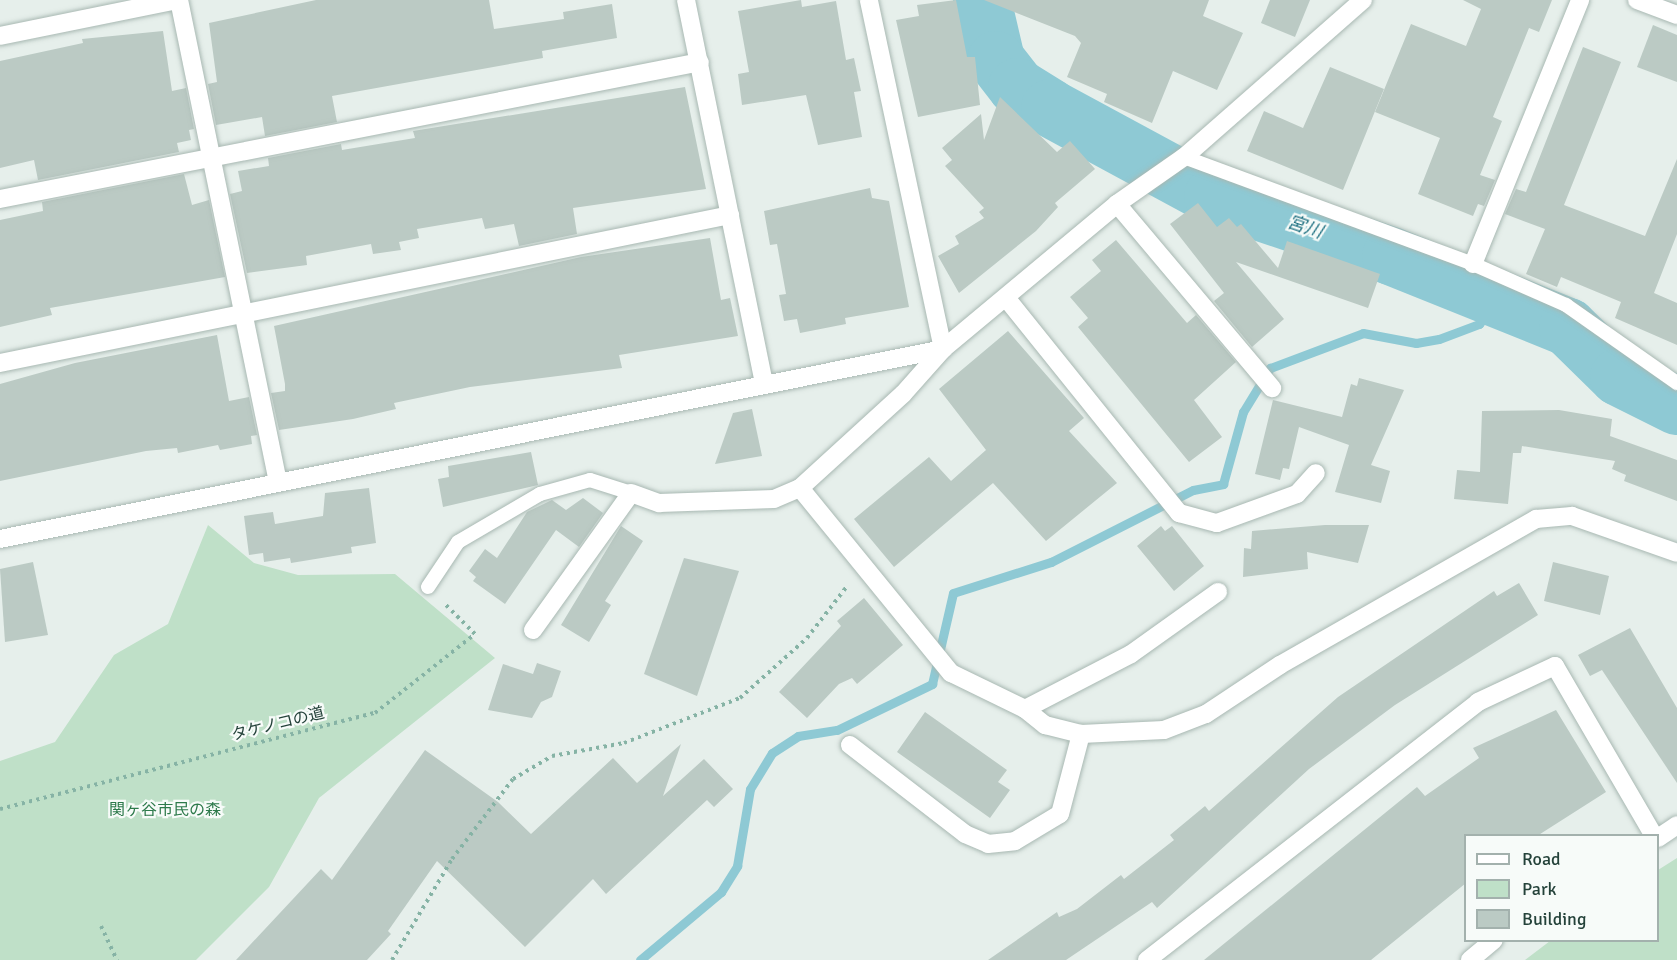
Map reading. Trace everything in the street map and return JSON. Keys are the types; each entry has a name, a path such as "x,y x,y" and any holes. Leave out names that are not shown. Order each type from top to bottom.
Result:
{"street":[{"path":"0,36 178,0 278,481"},
{"path":"686,0 764,382"},
{"path":"869,0 943,349"},
{"path":"533,630 632,493 659,503 774,499 800,488 903,394 943,349 1007,299 1120,201 1181,159 1363,0"},
{"path":"1473,264 1580,0"},
{"path":"1637,0 1677,15"},
{"path":"0,200 211,156 700,62"},
{"path":"1120,201 1244,360 1270,386"},
{"path":"0,363 730,215"},
{"path":"1007,299 1174,507 1217,523 1297,494 1316,473"},
{"path":"0,539 764,382 943,349"},
{"path":"800,488 861,568 951,673 1025,709 1045,725 1081,734 1121,736 1164,730 1206,714 1280,665 1536,519 1572,516 1677,553"},
{"path":"1025,709 1131,654 1218,592"},
{"path":"1147,960 1478,702 1555,666 1654,834"},
{"path":"850,745 965,834 988,844 1015,841 1060,814 1081,734"},
{"path":"1659,835 1677,825"},
{"path":"1470,960 1492,942"}],"lane":[{"path":"1181,159 1473,264 1604,327 1677,383"},
{"path":"428,587 458,542 540,494 590,480 632,493"}],"path":[{"path":"392,960 452,859 513,779 552,756 624,743 740,698 807,638 861,568"},
{"name":"タケノコの道","path":"0,809 375,713 475,633 428,587"},
{"path":"101,926 117,960"}],"green space":[{"name":"関ヶ谷市民の森","path":"208,525 254,563 298,575 395,574 495,658 319,798 269,887 196,960 0,960 0,761 55,742 114,655 168,624"},
{"path":"1677,858 1677,960 1525,960 1549,942 1659,942 1659,869"}],"building":[{"path":"316,0 489,0 494,29 564,19 563,12 612,4 617,38 542,51 543,58 332,96 337,122 265,136 262,117 216,125 208,84 217,82 209,23"},
{"path":"801,0 802,7 836,1 846,60 854,58 861,91 854,92 862,137 818,145 806,95 742,105 738,74 749,72 738,11"},
{"path":"956,0 967,57 975,57 980,105 918,117 896,20 919,16 917,5"},
{"path":"984,0 1209,0 1203,16 1243,33 1217,90 1173,71 1152,123 1104,102 1107,94 1067,77 1081,43 1075,36"},
{"path":"1270,0 1310,0 1295,37 1261,23"},
{"path":"1463,0 1552,0 1539,32 1529,28 1493,117 1502,121 1480,175 1495,180 1484,206 1478,204 1473,216 1418,194 1440,138 1375,112 1411,24 1466,46 1481,9"},
{"path":"1653,25 1677,35 1677,82 1637,67"},
{"path":"163,31 172,91 186,88 194,129 189,130 191,140 177,143 179,152 38,180 34,160 0,168 0,61 83,43 82,39"},
{"path":"1583,47 1621,62 1564,205 1645,236 1677,159 1677,234 1654,293 1677,303 1677,345 1615,318 1621,302 1561,277 1557,287 1526,274 1545,229 1505,214 1516,189 1526,192"},
{"path":"1330,67 1384,89 1343,190 1247,151 1264,111 1303,128"},
{"path":"685,87 706,189 573,208 577,234 519,246 514,224 485,229 482,218 417,229 419,238 399,242 401,250 373,254 371,244 306,256 307,265 247,273 230,194 242,191 238,171 269,166 268,158 341,144 342,150 415,138 413,131"},
{"path":"1000,97 1057,152 1070,141 1095,169 1055,203 1058,207 1036,231 959,293 938,256 959,244 955,236 984,218 979,212 984,208 945,166 952,160 942,148 981,114 984,140"},
{"path":"184,174 192,205 209,200 225,277 50,308 52,315 0,327 0,220 43,211 42,202"},
{"path":"870,188 872,198 889,201 909,307 845,318 846,324 800,333 797,319 784,321 779,295 786,294 777,244 770,245 764,211"},
{"path":"1198,203 1217,227 1229,218 1237,227 1241,224 1278,268 1287,241 1380,274 1368,308 1236,262 1284,319 1252,347 1214,301 1224,293 1170,224"},
{"path":"710,238 721,300 730,298 738,336 619,355 622,368 470,387 394,403 396,409 353,419 279,430 271,393 285,391 285,384 274,326 581,257"},
{"path":"1116,240 1187,323 1196,315 1236,362 1194,400 1222,437 1189,462 1078,327 1088,318 1070,297 1101,271 1092,260"},
{"path":"1008,331 1084,418 1069,431 1117,483 1046,541 993,483 894,567 854,519 929,457 951,481 986,450 939,389"},
{"path":"217,335 229,401 249,397 257,435 251,436 252,444 220,450 218,445 178,453 177,448 146,451 0,481 0,384 75,363"},
{"path":"1359,378 1404,390 1371,465 1390,471 1381,503 1335,492 1349,445 1299,427 1289,469 1283,468 1280,480 1255,474 1273,400 1342,417 1351,384 1357,386"},
{"path":"752,409 762,456 715,464 733,413"},
{"path":"1559,410 1612,419 1610,436 1677,460 1677,501 1624,481 1626,475 1612,469 1615,461 1522,446 1521,453 1513,453 1508,504 1454,499 1457,470 1480,472 1482,411"},
{"path":"531,452 538,485 443,507 438,479 449,477 448,466"},
{"path":"369,488 376,543 351,547 352,553 291,563 290,558 264,562 263,553 249,555 244,516 273,512 275,524 323,516 325,493"},
{"path":"583,498 603,513 579,547 556,530 505,604 473,581 476,577 469,571 485,549 497,558 527,512 552,500 566,510"},
{"path":"1325,525 1369,525 1358,563 1307,552 1308,569 1243,577 1244,548 1251,549 1252,531"},
{"path":"621,526 643,541 605,601 611,605 589,642 561,625"},
{"path":"1161,526 1165,531 1172,526 1204,566 1174,591 1137,546"},
{"path":"684,558 739,571 697,696 644,674"},
{"path":"33,562 48,635 5,642 0,569"},
{"path":"1553,562 1609,576 1600,615 1544,601"},
{"path":"1519,583 1538,615 1395,705 1309,769 1157,908 1152,902 1066,960 988,960 1057,912 1059,917 1077,909 1121,875 1124,879 1174,840 1170,835 1205,806 1209,811 1338,697 1494,591 1497,596"},
{"path":"864,598 903,645 857,684 852,678 839,684 807,718 779,692 841,626 837,621"},
{"path":"1630,628 1677,708 1677,783 1602,670 1590,676 1578,655"},
{"path":"537,663 561,671 552,697 541,702 532,718 488,710 503,664 533,674"},
{"path":"1556,710 1606,792 1540,834 1464,834 1464,885 1371,960 1204,960 1417,787 1425,796 1479,758 1473,748"},
{"path":"925,712 1007,770 998,782 1010,790 990,818 897,752"},
{"path":"681,744 663,796 704,759 733,789 714,807 707,800 606,894 593,879 525,947 437,861 388,931 391,934 367,960 236,960 321,869 332,880 425,750 498,802 531,834 613,758 637,783"}],"waterway":[{"name":"宮川","path":"982,0 996,60 1017,87 1050,108 1213,196 1391,256 1568,327 1619,377 1677,406"},
{"path":"640,960 721,892 737,866 750,789 772,753 798,736 837,730 932,684 953,593 1051,562 1193,490 1223,484 1243,412 1270,368 1363,333 1416,343 1439,339 1479,324 1501,297"}]}
